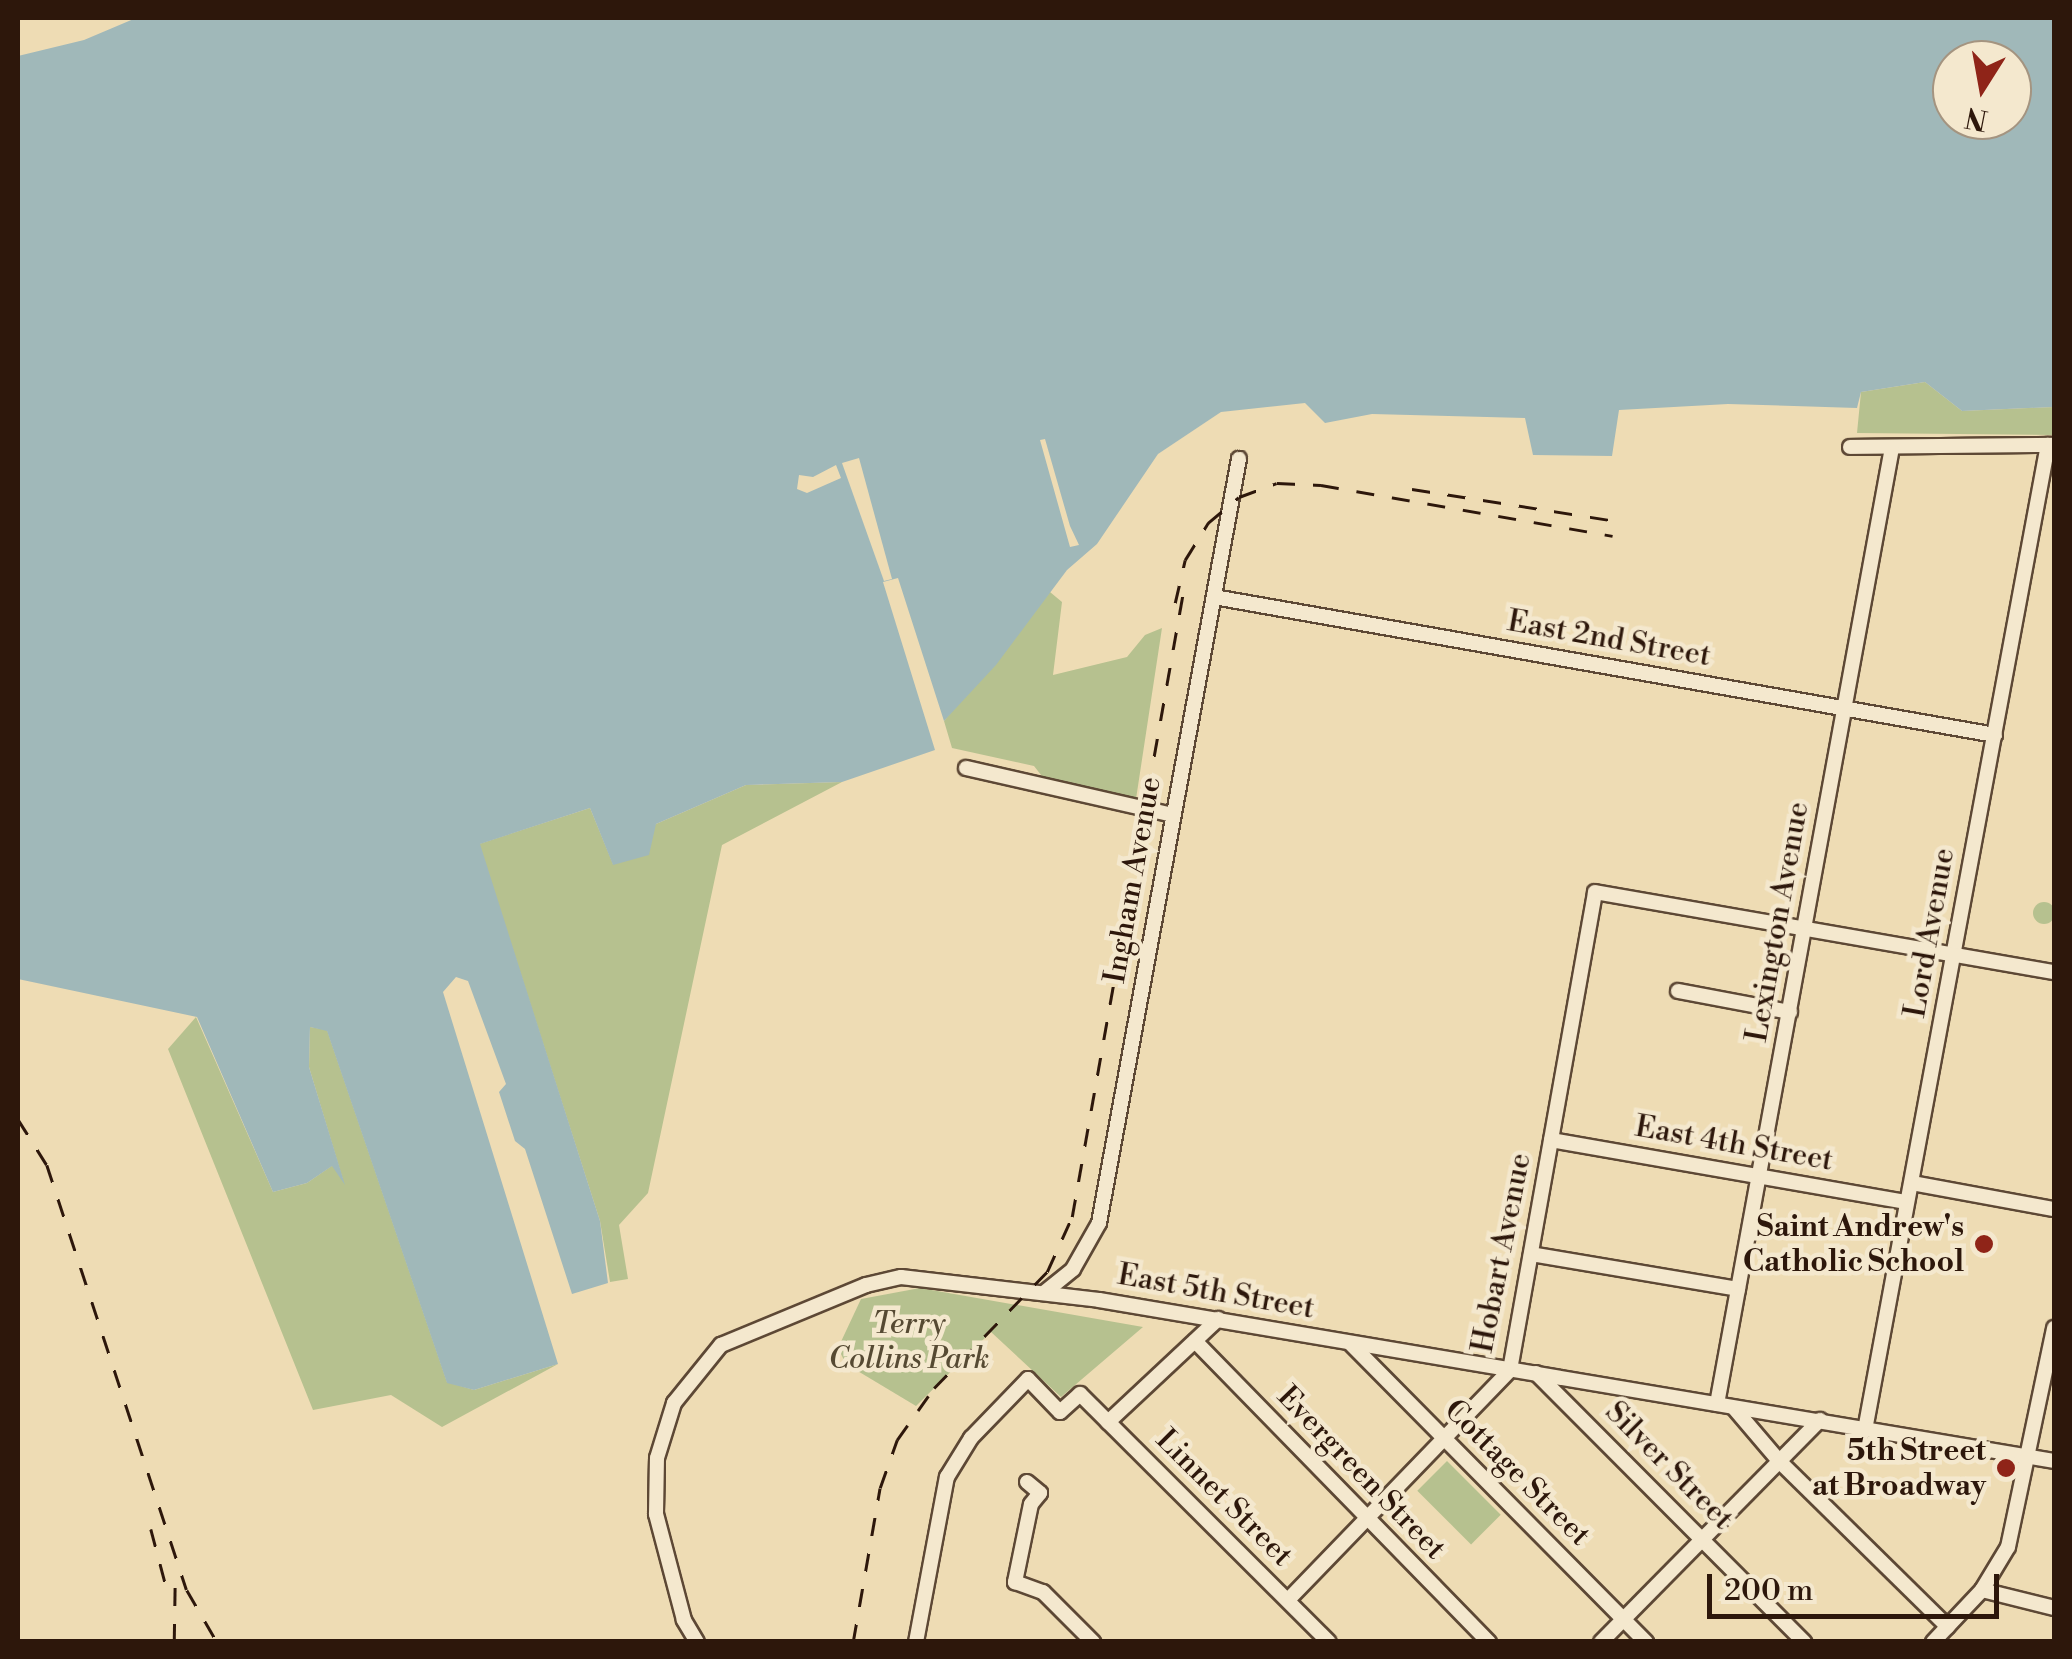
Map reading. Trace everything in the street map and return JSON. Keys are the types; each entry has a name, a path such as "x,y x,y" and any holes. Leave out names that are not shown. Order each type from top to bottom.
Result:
{"street":[{"path":"1850,447 2051,445"},
{"name":"Lord Avenue","path":"1865,1430 2051,445"},
{"name":"Lexington Avenue","path":"1716,1404 1892,448"},
{"name":"Ingham Avenue","path":"1045,1292 1073,1269 1098,1223 1239,459"},
{"name":"East 2nd Street","path":"1214,597 1995,735"},
{"path":"966,768 1172,815"},
{"name":"Hobart Avenue","path":"1288,1600 1447,1442 1510,1370 1594,892 1805,927"},
{"path":"1805,927 2054,972"},
{"path":"1678,990 1790,1012"},
{"name":"East 4th Street","path":"1551,1140 1907,1202"},
{"path":"1912,1183 2054,1209"},
{"path":"1531,1254 1738,1289"},
{"name":"East 5th Street","path":"697,1642 684,1620 662,1544 655,1488 664,1429 705,1360 740,1335 886,1280 921,1277 1045,1292 2054,1461"},
{"path":"1108,1422 1218,1319"},
{"path":"1934,1642 1982,1590 2008,1547 2031,1457 2054,1338"},
{"name":"Evergreen Street","path":"1195,1340 1367,1521 1489,1642"},
{"name":"Cottage Street","path":"1350,1342 1646,1642"},
{"name":"Silver Street","path":"1536,1374 1804,1642"},
{"name":"Linnet Street","path":"916,1642 940,1500 957,1456 1028,1379 1060,1412 1080,1394 1329,1642"},
{"path":"1734,1408 1780,1462 1948,1627"},
{"path":"1601,1642 1820,1420"},
{"path":"1027,1482 1040,1493 1031,1504 1015,1582 1032,1588 1093,1642"},
{"path":"1982,1590 2054,1608"}],"green space":[{"path":"1925,382 1962,411 2054,407 2054,435 1857,433 1861,392"},
{"path":"1050,592 1062,602 1053,675 1127,657 1145,635 1162,628 1136,799 1045,780 1034,766 952,748 944,721"},
{"path":"842,782 722,845 648,1193 619,1225 628,1279 610,1282 600,1221 479,844 590,808 613,864 656,824 746,785"},
{"path":"2044,902 2052,905 2052,921 2044,924 2036,921 2033,913 2036,905"},
{"path":"196,1017 273,1192 307,1183 333,1165 343,1180 309,1067 310,1027 327,1030 447,1382 474,1390 558,1364 442,1427 391,1395 313,1410 168,1049"},
{"name":"Terry Collins Park","path":"920,1288 1143,1327 1061,1397 991,1332 916,1406 846,1364 838,1348 861,1299"},
{"path":"1447,1461 1501,1515 1471,1544 1417,1491"}],"water":[{"path":"136,18 2054,18 2054,407 1962,411 1925,382 1861,392 1857,408 1728,404 1619,410 1612,456 1533,455 1525,418 1372,414 1325,423 1305,403 1221,412 1158,454 1097,544 1067,570 996,665 944,721 898,578 883,582 935,750 842,782 746,785 656,824 649,855 613,865 590,808 480,844 600,1221 608,1283 572,1294 525,1149 515,1141 499,1092 506,1084 468,981 456,977 443,992 558,1364 474,1390 447,1383 327,1031 310,1027 309,1067 345,1185 332,1166 307,1183 273,1192 197,1017 18,979 18,56 84,40"}],"pier":[{"path":"1045,439 1079,545 1070,547 1040,440"},
{"path":"859,458 892,579 884,581 842,463"},
{"path":"836,465 841,478 807,493 797,489 799,475 813,477"}],"railway":[{"path":"1175,603 1185,560 1208,523 1239,497 1277,483 1321,485 1613,536"},
{"path":"1412,489 1616,521"},
{"path":"853,1642 880,1488 897,1440 934,1388 1047,1272 1072,1217 1183,593"},
{"path":"18,1119 47,1165 187,1590 217,1642"},
{"path":"151,1529 169,1597"},
{"path":"174,1642 175,1581"}],"place":[{"name":"Saint Andrew's Catholic School","path":"1984,1244"},
{"name":"5th Street at Broadway","path":"2006,1468"}]}
